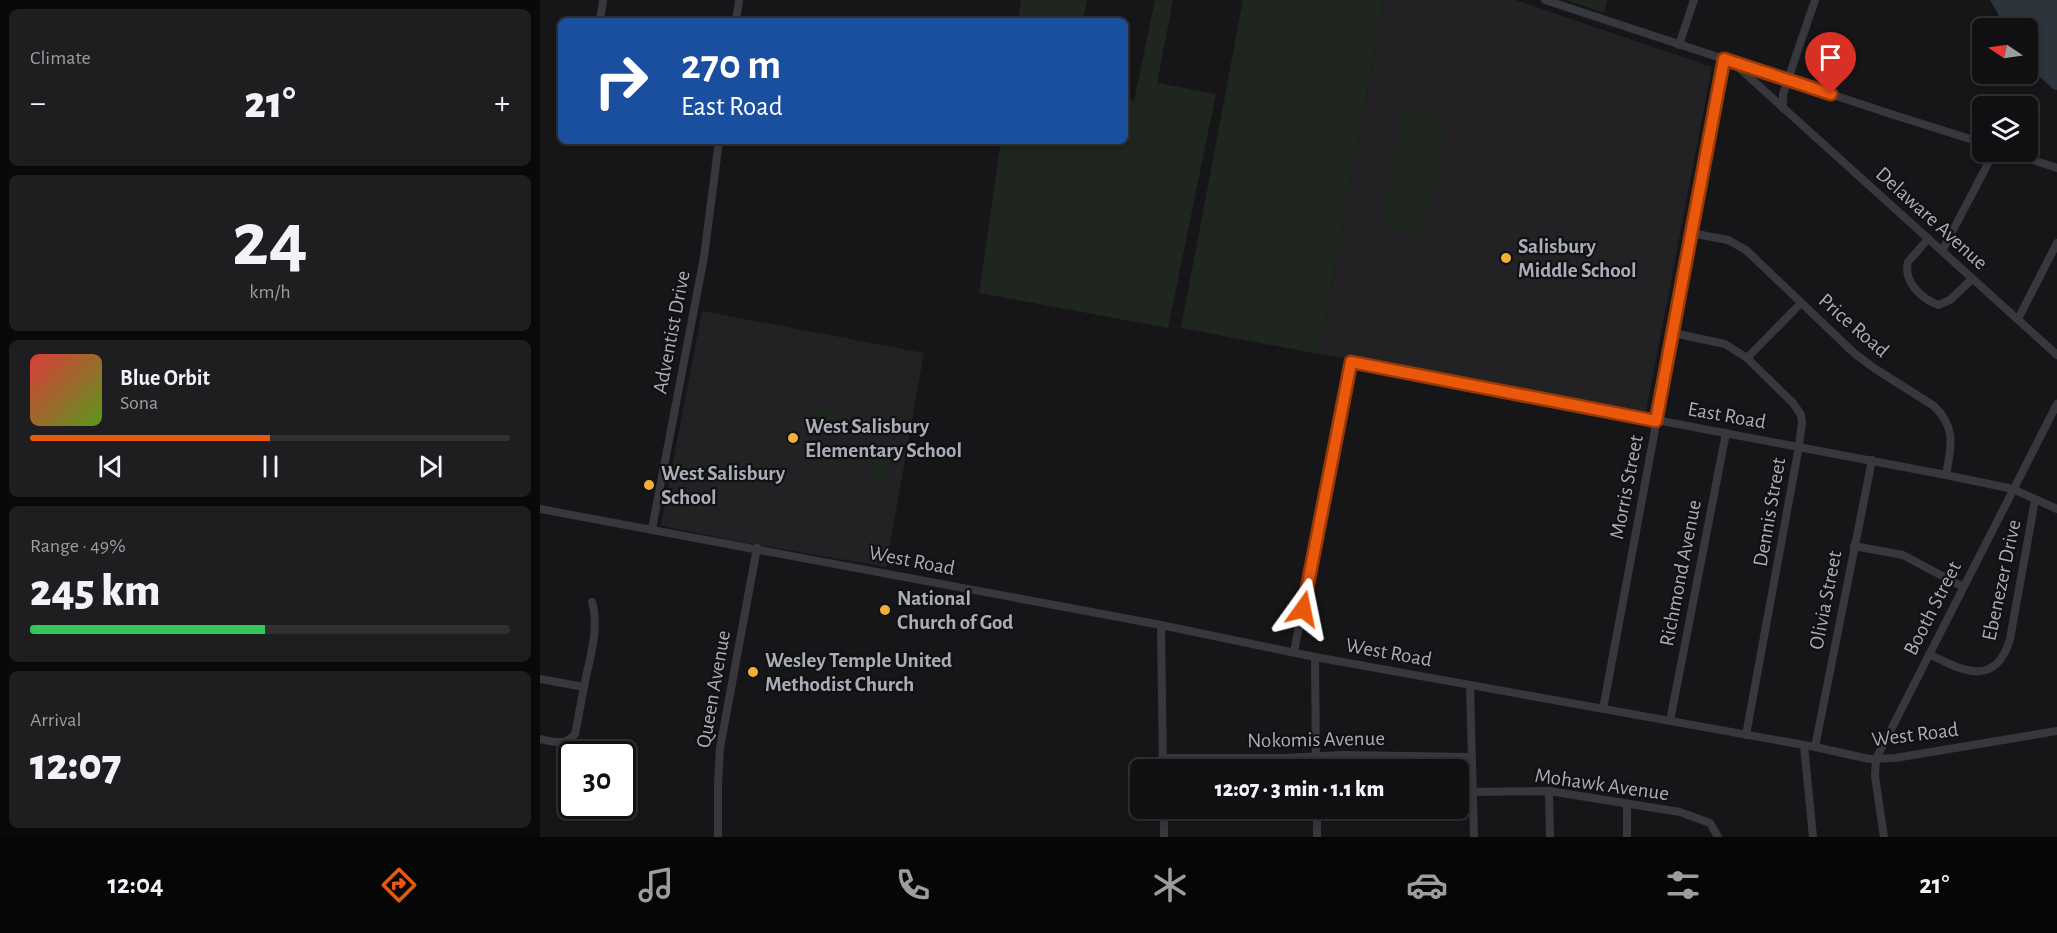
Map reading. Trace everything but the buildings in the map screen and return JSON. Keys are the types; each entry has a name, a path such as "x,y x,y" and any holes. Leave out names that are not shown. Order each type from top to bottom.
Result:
{"street":[{"path":"600,18 603,0"},
{"path":"736,18 739,0"},
{"path":"1545,0 1972,139"},
{"path":"1679,45 1694,0"},
{"path":"1783,108 1788,80 1815,0"},
{"name":"Morris Street","path":"1603,709 1724,59"},
{"name":"Delaware Avenue","path":"1733,63 2057,355"},
{"name":"Adventist Drive","path":"652,529 704,257 719,144"},
{"path":"1942,251 1989,162"},
{"path":"2038,162 2057,168"},
{"name":"Price Road","path":"1691,233 1739,245 1756,258 1862,360 1942,413 1949,425 1951,436 1946,475"},
{"path":"1928,239 1906,267 1910,283 1917,291 1938,304 1950,300 1972,279"},
{"path":"2018,319 2057,243"},
{"path":"1747,358 1801,303"},
{"name":"Dennis Street","path":"1673,333 1725,344 1747,358 1793,403 1801,415 1799,446 1746,735"},
{"name":"East Road","path":"1294,652 1351,362 1946,475 2013,489 2057,509"},
{"name":"Booth Street","path":"1884,837 1875,776 1876,759 2057,404"},
{"name":"Richmond Avenue","path":"1670,721 1726,433"},
{"name":"Olivia Street","path":"1815,747 1872,460"},
{"name":"Ebenezer Drive","path":"1929,654 1967,671 1992,667 2002,657 2010,639 2036,500"},
{"name":"West Road","path":"540,509 1161,625 1315,657 1876,759 2057,731"},
{"path":"1854,546 1903,555 1963,587"},
{"name":"Queen Avenue","path":"718,837 720,748 757,548"},
{"path":"540,739 565,743 575,734 595,632 595,614 591,602"},
{"path":"1161,625 1162,758"},
{"path":"1315,657 1316,756"},
{"path":"540,679 584,687"},
{"path":"1470,685 1473,837"},
{"path":"1804,745 1814,837"},
{"name":"Nokomis Avenue","path":"1162,758 1471,757"},
{"path":"1549,791 1550,837"},
{"name":"Mohawk Avenue","path":"1472,792 1549,791 1680,812 1710,823 1718,837"},
{"path":"1627,804 1627,837"},
{"path":"1164,819 1164,837"},
{"path":"1317,819 1317,837"}],"shaded area":[{"path":"1021,0 1087,0 1084,18 1018,18"},
{"path":"1155,0 1173,0 1157,83 1216,94 1168,328 979,293 1001,144 1128,144 1128,99 1134,101"},
{"path":"1243,0 1384,0 1319,354 1181,328"},
{"name":"Salisbury Middle School","path":"1384,0 1515,0 1712,67 1646,411 1319,354"},
{"path":"1566,0 1607,0 1604,13"},
{"path":"1990,0 2057,0 2057,90 2038,75 2038,18 2000,18"},
{"path":"1403,109 1448,118 1424,237 1379,228"},
{"name":"West Salisbury Elementary School","path":"702,311 924,353 886,567 747,543 661,524"},
{"path":"818,404 840,409 836,431 813,427"},
{"path":"876,453 892,456 888,481 871,478"}],"place":[{"name":"Salisbury Middle School","path":"1506,258"},
{"name":"West Salisbury Elementary School","path":"793,438"},
{"name":"West Salisbury School","path":"649,485"},
{"name":"National Church of God","path":"885,610"},
{"name":"Wesley Temple United Methodist Church","path":"753,672"}],"route":[{"path":"1303,609 1351,362 1656,421 1724,59 1831,94"}]}
